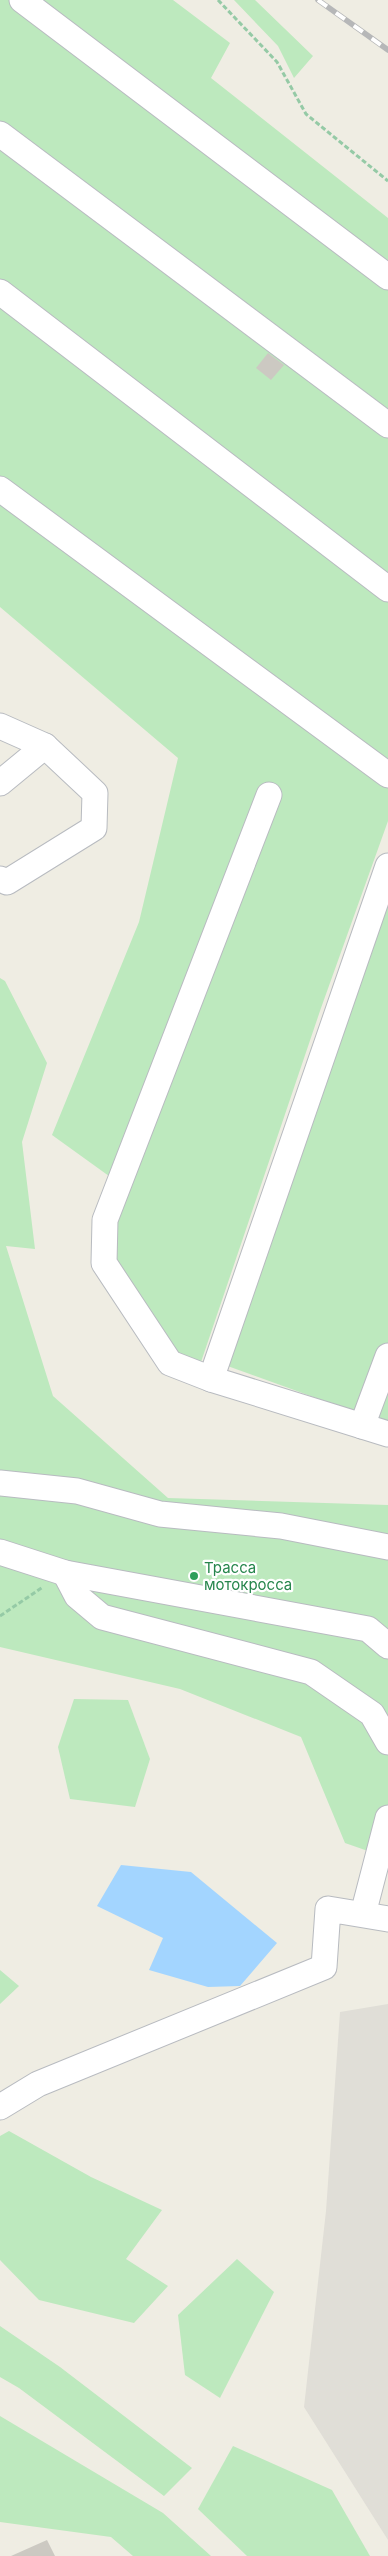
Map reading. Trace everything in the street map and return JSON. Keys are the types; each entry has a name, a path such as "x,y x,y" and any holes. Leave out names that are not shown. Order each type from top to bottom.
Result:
{"street":[{"path":"22,0 388,277"},
{"path":"0,134 388,425"},
{"path":"0,292 388,589"},
{"path":"0,489 388,775"},
{"path":"0,726 44,746 95,793 94,828 2,883"},
{"path":"0,783 44,746"},
{"path":"268,795 105,1220 104,1263 170,1363 211,1379 388,1434"},
{"path":"211,1379 388,866"},
{"path":"362,1426 388,1356"},
{"path":"0,1483 77,1491 160,1514 281,1526 388,1547"},
{"path":"0,1552 65,1573 368,1629 388,1646"},
{"path":"65,1573 76,1596 102,1617 310,1672 372,1714 388,1742"},
{"path":"363,1914 388,1818"},
{"path":"363,1914 382,1869 388,1863"},
{"path":"0,2107 38,2084 324,1966 328,1909 388,1920"}],"path":[{"path":"218,0 276,62 306,114 388,181"},
{"path":"0,1616 65,1573"}],"shaded area":[{"path":"388,2004 388,2540 304,2407 326,2211 340,2012"}],"green space":[{"path":"0,0 173,0 230,43 211,78 388,218 388,821 321,1008 200,1365 163,1344 110,1251 127,1189 52,1135 139,922 178,758 0,607"},
{"path":"234,0 255,0 313,56 294,78 278,46"},
{"path":"388,904 388,1424 222,1364"},
{"name":"Трасса мотокросса","path":"0,978 5,981 47,1063 22,1142 35,1249 6,1246 53,1396 168,1498 388,1505 388,1858 345,1843 301,1737 180,1689 0,1647"},
{"path":"74,1699 128,1700 150,1759 135,1807 70,1799 58,1747"},
{"path":"0,1970 19,1986 0,2004"},
{"path":"9,2131 91,2177 162,2210 126,2259 168,2286 134,2323 39,2300 0,2260 0,2136"},
{"path":"237,2259 274,2292 220,2398 185,2375 178,2315"},
{"path":"0,2326 60,2367 192,2468 164,2496 19,2388 0,2377"},
{"path":"0,2416 163,2513 211,2556 133,2556 111,2537 0,2522"},
{"path":"233,2446 332,2490 370,2556 247,2556 198,2509"}],"water":[{"path":"121,1865 191,1872 277,1943 240,1986 208,1987 149,1970 163,1938 97,1906"}],"building":[{"path":"268,353 284,365 271,380 256,368"},
{"path":"47,2540 55,2556 11,2556"}],"railway":[{"path":"318,0 388,50"}],"place":[{"name":"Трасса мотокросса","path":"194,1576"}]}
